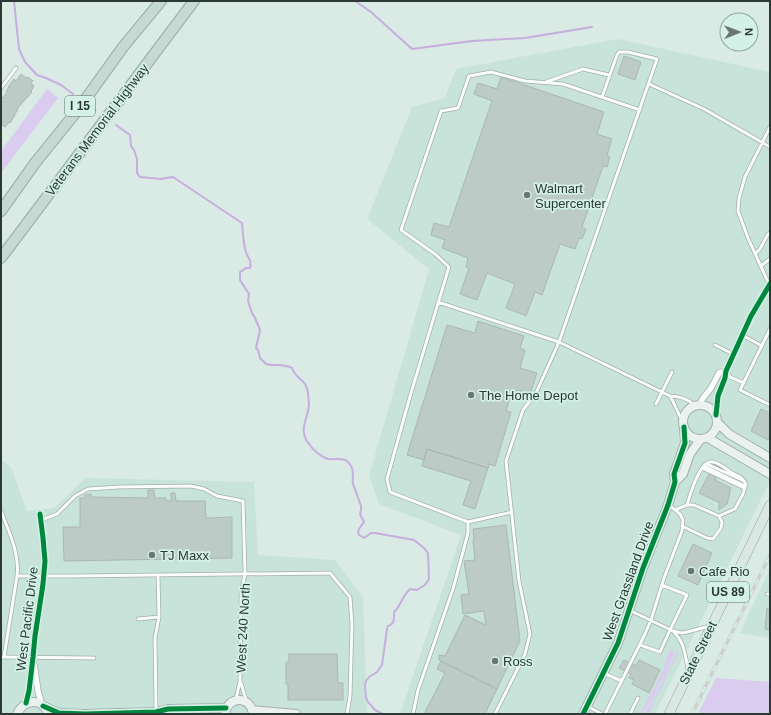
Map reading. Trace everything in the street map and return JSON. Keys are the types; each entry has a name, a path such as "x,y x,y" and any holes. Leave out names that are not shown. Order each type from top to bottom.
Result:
{"highway":[{"name":"I 15","path":"1,211 35,163 77,110 123,47 161,1"},
{"name":"Veterans Memorial Highway","path":"1,258 194,1"}],"main road":[{"name":"State Street","path":"669,714 770,505"}],"street":[{"path":"704,439 715,432 718,424 716,415 718,396 726,378 726,371 751,316 770,284"},
{"path":"726,371 719,373 712,388 698,405 691,408 687,412 684,417 686,432 695,439 704,439 770,474"},
{"path":"698,405 709,408 716,415"},
{"path":"718,424 729,434 770,458"},
{"name":"West Grassland Drive","path":"583,714 618,643 643,568 668,504 675,482 674,474 685,443 684,425"},
{"name":"West Grassland Drive","path":"675,482 683,474 690,454 704,439"},
{"name":"West Pacific Drive","path":"26,703 29,691 44,576 45,561 40,514"},
{"name":"West Pacific Drive","path":"33,657 38,691 43,706"},
{"path":"43,706 59,712 84,714 158,713 168,709 226,711 228,705 235,700 239,700 250,705 252,712 296,714"},
{"path":"17,714 26,703 32,702 37,702 43,706 47,710 48,714"}],"lane":[{"path":"495,714 525,654 530,634 519,581 506,461 522,410 536,393 559,342 657,59 624,51 620,52 617,55 609,75 602,97"},
{"path":"1,88 16,68"},
{"path":"545,82 583,69 609,75"},
{"path":"512,512 468,522 390,492 387,480 411,393 449,267 435,254 401,230 441,111 458,108 469,76 492,72 525,81 563,84 640,110"},
{"path":"649,84 704,109 770,147"},
{"path":"770,127 745,177 739,198 738,211 755,254 770,284"},
{"path":"755,254 770,233"},
{"path":"761,266 770,259"},
{"path":"438,302 559,342 662,391 670,396 684,425"},
{"path":"770,329 740,390 770,405"},
{"path":"742,335 762,346"},
{"path":"715,345 733,354"},
{"path":"726,371 730,376 744,383"},
{"path":"656,404 672,372"},
{"path":"670,396 676,396 698,405"},
{"path":"687,505 691,491 704,466 713,462 719,464 730,472 742,477 746,484 735,509 719,516"},
{"path":"704,466 745,487"},
{"name":"West 240 North","path":"40,520 57,514 75,496 88,489 191,486 204,489 217,496 243,501 246,574 241,596 240,681 235,700"},
{"path":"606,714 651,620 682,530 683,520 680,514 668,504"},
{"path":"675,510 687,505 694,505 719,516 722,522 721,528 713,539 707,538 682,526"},
{"path":"1,511 12,542 18,567 3,657 94,658"},
{"path":"413,714 418,690 453,590 468,533 468,522"},
{"path":"17,576 330,573 350,597 352,624 350,696 347,714"},
{"path":"158,575 158,617 155,638 158,713"},
{"path":"640,645 660,652 672,631 686,595 662,585"},
{"path":"629,610 672,631 680,638 689,672"},
{"path":"138,619 158,617"},
{"path":"672,631 687,632 712,626"},
{"path":"603,673 622,681"},
{"name":"West 240 North","path":"240,681 246,702"},
{"path":"630,714 638,698"},
{"path":"587,706 602,714"}],"shaded area":[{"path":"618,39 770,72 770,481 655,714 400,714 461,535 379,504 369,476 429,269 367,219 412,107 445,98 456,69"},
{"path":"47,89 58,98 1,173 1,151"},
{"path":"1,460 11,467 27,511 54,508 86,478 254,482 258,555 335,560 363,597 367,714 1,714"},
{"path":"770,568 770,638 740,633"},
{"path":"671,649 675,652 665,677 659,684 654,698 640,714 662,671 664,670 665,662"},
{"path":"679,649 649,714 643,714 654,701 660,685 666,677"},
{"path":"716,678 770,682 770,714 698,714"}],"building":[{"path":"624,56 641,62 635,80 618,74"},
{"path":"21,74 33,81 31,83 34,86 31,91 32,92 17,109 18,110 10,123 9,122 5,127 2,125 1,126 1,98 3,98 14,79 16,81"},
{"name":"Walmart Supercenter","path":"501,77 604,112 597,134 612,139 607,155 610,157 607,167 603,166 582,227 586,229 582,239 579,238 575,249 560,244 542,295 535,292 526,316 506,308 515,284 487,273 477,300 460,294 469,268 466,267 468,258 442,248 445,240 431,235 434,223 449,227 492,101 474,94 478,83 497,89"},
{"name":"The Home Depot","path":"478,321 524,336 520,348 525,350 520,368 537,373 530,394 517,390 515,396 511,395 506,411 511,412 495,466 489,464 488,468 427,449 424,460 407,455 447,325 475,333"},
{"path":"761,409 770,413 770,436 768,440 751,431"},
{"path":"427,449 488,468 475,509 463,505 471,481 422,466"},
{"path":"715,463 721,467 715,480 731,488 727,504 719,510 719,501 718,502 699,493"},
{"path":"148,490 154,490 155,498 166,498 166,501 171,501 171,493 175,493 176,501 205,501 206,518 232,517 232,558 64,561 63,527 80,527 80,498 85,498 85,495 91,494 92,497 148,498"},
{"path":"506,525 520,641 497,689 439,660 439,655 445,656 465,615 486,625 484,611 463,614 461,595 469,594 464,561 475,560 473,529"},
{"path":"693,544 712,553 698,585 678,576"},
{"path":"767,608 770,608 770,630 765,629"},
{"path":"289,654 337,654 338,683 343,683 343,700 288,700 286,662 289,662"},
{"path":"624,660 636,666 639,660 660,670 649,693 632,684 634,680 629,678 631,674 619,668"},
{"path":"441,661 497,689 485,714 424,714 445,673 437,669"}],"waterway":[{"path":"14,1 19,49 25,62 37,75 61,85 73,94"},
{"path":"355,1 371,12 412,49 472,41 525,38 592,27"},
{"path":"116,125 130,135 131,146 137,159 137,173 140,177 161,179 173,177 242,223 244,245 250,261 250,268 246,268 240,272 240,280 249,294 248,301 260,330 256,348 260,358 266,364 292,368 306,386 309,407 304,431 305,438 311,446 317,453 325,458 344,460 350,464 353,472 353,484 361,506 360,514 364,522 359,529 359,535 364,538 371,533 375,533 414,540 428,553 429,579 425,585 417,590 410,589 394,612 393,622 387,629 382,665 377,672 366,681 366,697 368,702 375,710 383,714"}],"railway":[{"path":"692,714 770,555"}],"cycle path":[{"path":"716,415 718,396 726,371 751,316 770,284"},
{"path":"583,714 618,643 643,568 668,505 675,482 674,474 685,443 684,427"},
{"path":"26,703 29,691 45,561 40,514"},
{"path":"43,706 59,713 85,714 156,712 168,709 226,708"}],"place":[{"name":"Walmart Supercenter","path":"527,195"},
{"name":"The Home Depot","path":"471,395"},
{"name":"TJ Maxx","path":"152,555"},
{"name":"Cafe Rio","path":"691,571"},
{"name":"Ross","path":"495,661"}]}
